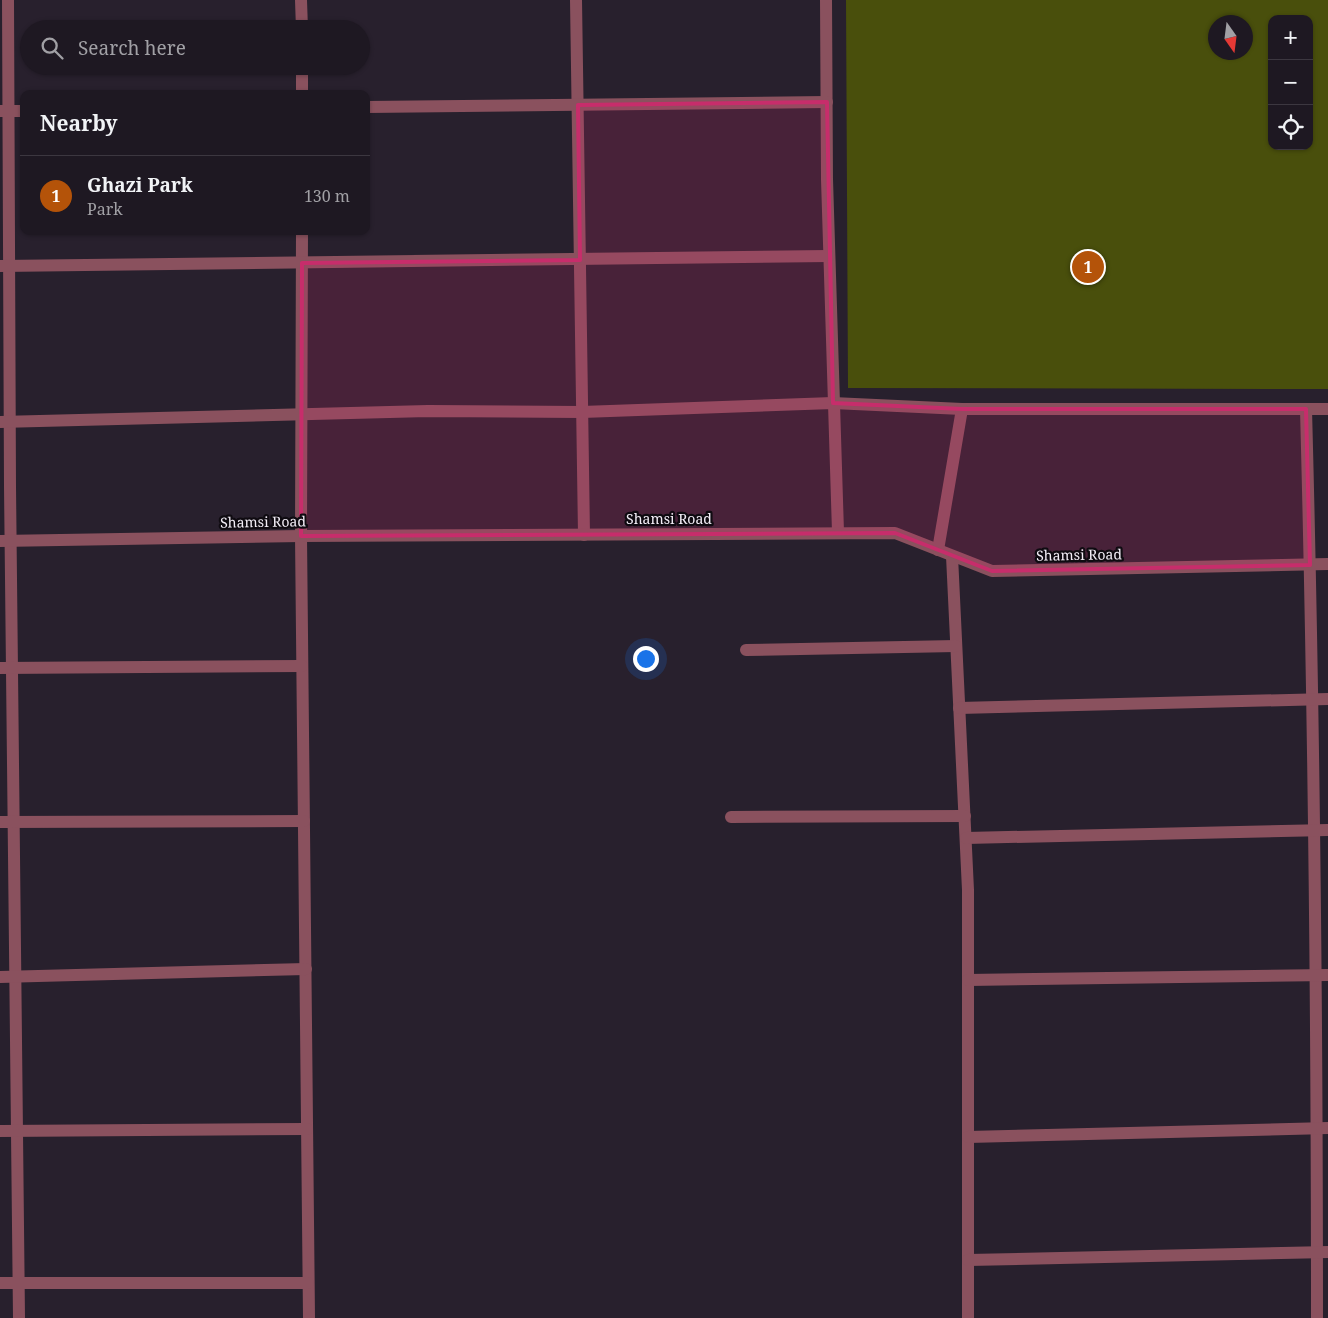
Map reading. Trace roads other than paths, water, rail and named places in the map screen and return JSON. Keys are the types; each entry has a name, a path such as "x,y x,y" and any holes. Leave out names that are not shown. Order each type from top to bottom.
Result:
{"street":[{"path":"8,0 4,111 6,668 14,822 19,1318"},
{"path":"302,0 302,20"},
{"path":"576,0 584,535"},
{"path":"826,0 833,403 838,532"},
{"path":"302,75 302,90"},
{"path":"370,107 827,102"},
{"path":"4,111 20,111"},
{"path":"302,235 301,536 308,1318"},
{"path":"4,266 830,256"},
{"path":"5,422 428,411 582,412 833,403 962,409 1328,409"},
{"path":"938,550 962,409"},
{"path":"1306,409 1314,830 1322,975 1323,1252 1317,1318"},
{"name":"Shamsi Road","path":"5,541 301,536 838,532 895,533 992,572 1328,564"},
{"path":"952,556 968,890 968,1318"},
{"path":"746,650 956,646"},
{"path":"6,668 302,666"},
{"path":"959,708 1328,699"},
{"path":"731,817 965,816"},
{"path":"0,822 304,821"},
{"path":"966,838 1328,830"},
{"path":"0,978 306,969"},
{"path":"968,980 1322,975"},
{"path":"968,1137 1323,1128"},
{"path":"0,1132 307,1129"},
{"path":"968,1260 1323,1252"},
{"path":"0,1284 308,1283"}],"place":[{"name":"Ghazi Park","path":"1088,267"}]}
